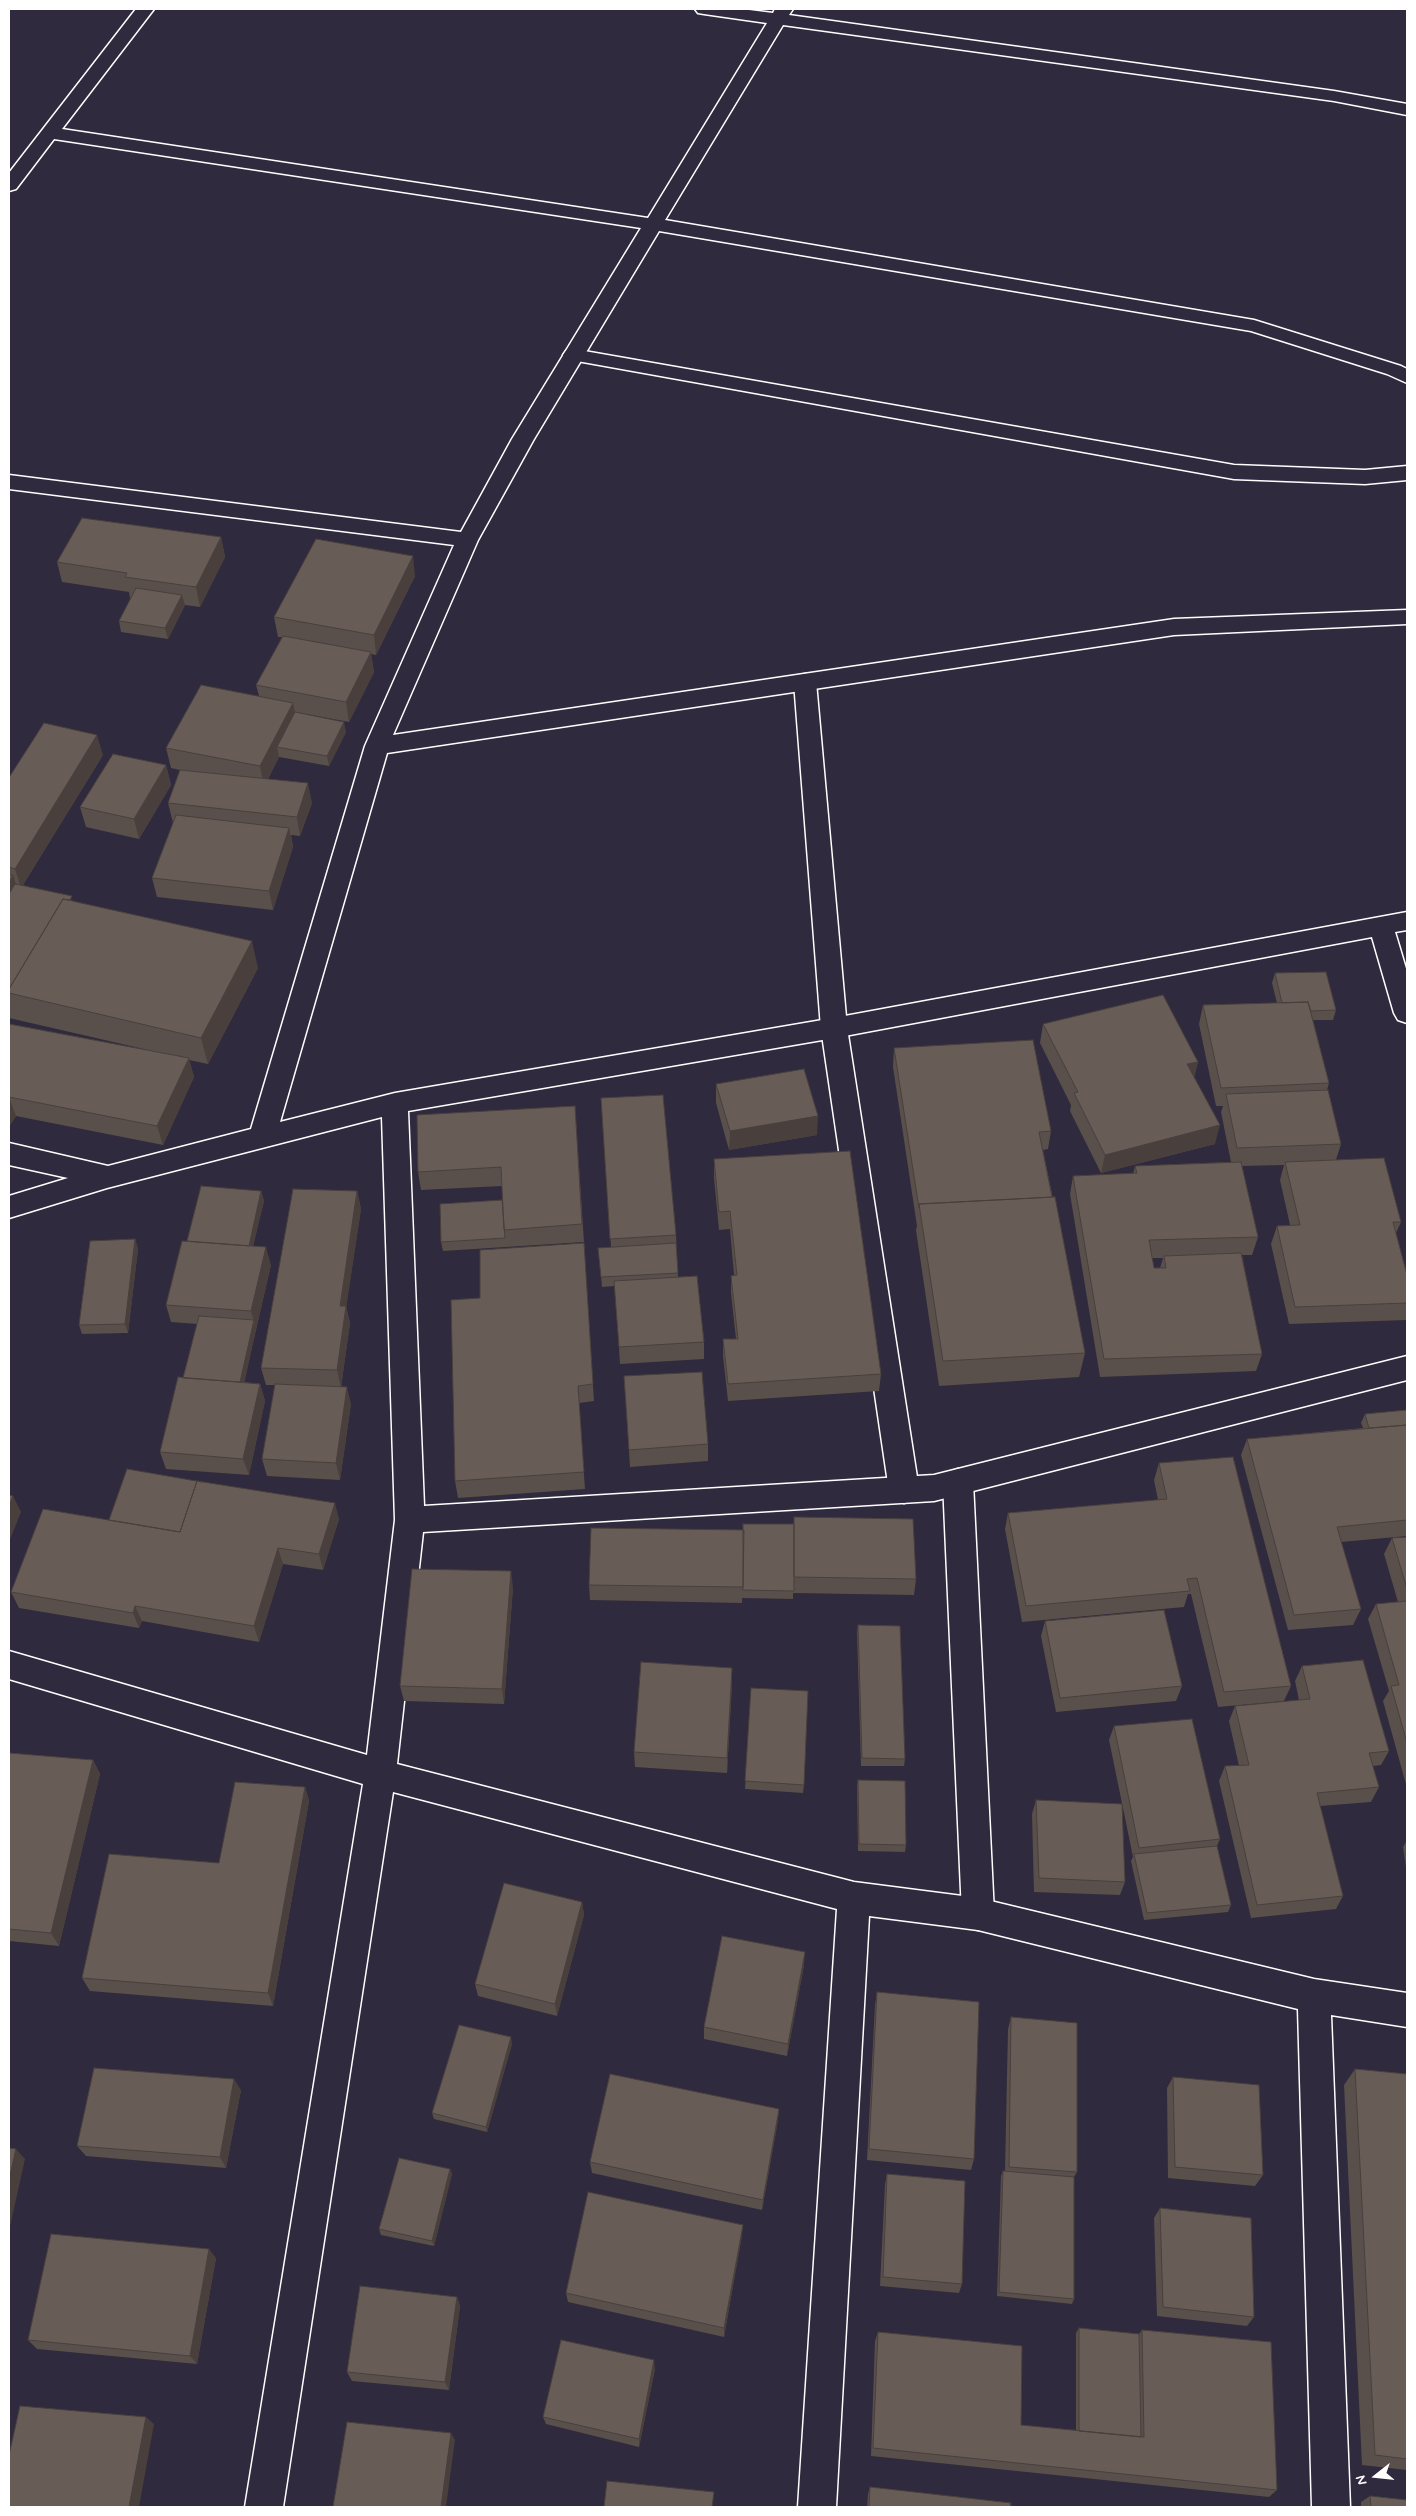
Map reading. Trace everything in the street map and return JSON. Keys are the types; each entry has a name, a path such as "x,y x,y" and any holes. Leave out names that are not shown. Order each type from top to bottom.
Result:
{"street":[{"path":"9,185 145,9"},
{"path":"704,9 781,15 1334,96 1407,110"},
{"path":"263,1135 377,746 467,540 523,439 573,355 781,15"},
{"path":"49,133 652,224 1254,326 1394,370 1407,377"},
{"path":"573,355 1234,472 1365,477 1407,472"},
{"path":"9,482 467,540"},
{"path":"377,746 1174,628 1407,617"},
{"path":"804,682 834,1028 904,1490"},
{"path":"9,1207 107,1176 395,1103 834,1028 1407,921"},
{"path":"1381,926 1407,1013"},
{"path":"264,2507 380,1774 410,1520 395,1103"},
{"path":"9,1154 107,1176"},
{"path":"410,1520 934,1488 1407,1368"},
{"path":"958,1482 978,1914"},
{"path":"9,1664 380,1774 854,1898 978,1914 1314,1996 1407,2010"},
{"path":"817,2507 854,1898"},
{"path":"1314,1996 1331,2507"}],"building":[{"path":"82,518 221,537 196,587 125,577 127,573 57,562"},
{"path":"316,539 413,556 374,635 274,617"},
{"path":"136,588 182,595 165,628 119,621"},
{"path":"283,636 371,652 346,702 256,685"},
{"path":"201,685 293,703 260,766 166,748"},
{"path":"295,712 344,722 327,756 277,747"},
{"path":"44,723 97,735 15,869 9,867 9,776"},
{"path":"113,754 166,765 134,819 80,807"},
{"path":"180,770 308,783 297,817 168,803"},
{"path":"176,815 289,828 269,891 152,878"},
{"path":"15,884 72,896 70,900 63,899 9,989 9,894"},
{"path":"63,899 252,941 201,1038 9,993 9,989"},
{"path":"1326,972 1336,1010 1311,1011 1308,1002 1282,1003 1275,973"},
{"path":"1163,995 1198,1062 1187,1064 1220,1125 1105,1155 1074,1093 1078,1092 1043,1024"},
{"path":"1308,1002 1329,1083 1221,1088 1203,1005"},
{"path":"9,1024 189,1058 157,1126 9,1097"},
{"path":"1033,1040 1051,1131 1039,1132 1052,1197 919,1204 919,1208 894,1048"},
{"path":"804,1069 818,1116 730,1131 716,1084"},
{"path":"1328,1090 1341,1144 1237,1148 1226,1094"},
{"path":"663,1095 676,1235 610,1239 601,1098"},
{"path":"575,1106 582,1224 504,1230 501,1167 418,1172 417,1115"},
{"path":"850,1151 881,1374 728,1384 723,1339 738,1339 731,1276 737,1275 730,1211 719,1212 714,1159"},
{"path":"1384,1158 1401,1222 1393,1222 1407,1275 1407,1303 1295,1307 1277,1226 1300,1225 1285,1162"},
{"path":"1241,1162 1258,1237 1149,1240 1154,1268 1166,1268 1164,1256 1241,1253 1262,1354 1104,1359 1073,1176 1137,1173 1135,1166"},
{"path":"201,1186 261,1191 249,1246 187,1241"},
{"path":"293,1189 357,1191 340,1306 346,1306 337,1370 261,1368"},
{"path":"1055,1197 1085,1353 943,1361 919,1204"},
{"path":"502,1200 505,1238 441,1242 440,1204"},
{"path":"135,1239 125,1324 79,1325 90,1241"},
{"path":"182,1241 266,1247 251,1311 166,1305"},
{"path":"584,1243 593,1384 578,1386 584,1472 455,1481 451,1300 480,1298 480,1250"},
{"path":"676,1243 678,1273 601,1277 598,1248"},
{"path":"697,1276 704,1342 619,1347 614,1281"},
{"path":"199,1316 254,1320 240,1382 183,1378"},
{"path":"702,1372 708,1444 629,1450 624,1376"},
{"path":"178,1377 260,1384 243,1459 160,1452"},
{"path":"275,1384 347,1387 336,1463 262,1459"},
{"path":"1407,1410 1407,1425 1369,1428 1365,1414"},
{"path":"1407,1425 1407,1520 1337,1527 1361,1609 1294,1615 1247,1439"},
{"path":"1233,1457 1291,1686 1224,1692 1197,1578 1187,1579 1190,1591 1026,1606 1008,1513 1167,1499 1159,1463"},
{"path":"127,1469 197,1481 180,1532 109,1520"},
{"path":"197,1481 335,1503 319,1554 278,1548 254,1626 135,1606 133,1613 11,1592 43,1509 180,1532"},
{"path":"9,1495 13,1496 9,1506"},
{"path":"794,1517 913,1519 916,1579 794,1577"},
{"path":"743,1524 794,1524 794,1591 743,1590"},
{"path":"591,1528 744,1530 743,1587 589,1585"},
{"path":"1407,1537 1407,1589 1392,1538"},
{"path":"412,1569 511,1571 502,1689 400,1686"},
{"path":"1407,1601 1407,1743 1391,1686 1399,1685 1376,1604"},
{"path":"1164,1610 1182,1686 1060,1698 1045,1621"},
{"path":"858,1625 900,1626 905,1759 862,1758"},
{"path":"1363,1660 1389,1751 1369,1753 1379,1787 1317,1793 1343,1896 1257,1905 1225,1766 1249,1765 1235,1706 1310,1699 1302,1666"},
{"path":"641,1662 732,1668 727,1758 634,1752"},
{"path":"751,1688 808,1691 804,1785 745,1781"},
{"path":"1192,1719 1220,1839 1139,1848 1114,1726"},
{"path":"9,1753 93,1760 51,1933 9,1929"},
{"path":"858,1780 905,1781 906,1845 859,1844"},
{"path":"235,1782 305,1787 268,1993 82,1978 109,1854 219,1863"},
{"path":"1036,1800 1122,1804 1125,1882 1039,1878"},
{"path":"1217,1846 1231,1905 1147,1913 1134,1854"},
{"path":"504,1883 582,1902 555,2004 475,1984"},
{"path":"722,1936 805,1952 788,2044 704,2027"},
{"path":"877,1992 979,2002 974,2159 869,2149"},
{"path":"1011,2017 1077,2023 1077,2172 1009,2167"},
{"path":"459,2025 511,2037 486,2127 432,2113"},
{"path":"94,2068 234,2079 220,2157 77,2146"},
{"path":"1355,2069 1407,2074 1407,2459 1375,2455"},
{"path":"610,2074 779,2109 763,2200 590,2162"},
{"path":"1173,2077 1259,2085 1263,2175 1175,2167"},
{"path":"9,2148 16,2149 9,2180"},
{"path":"399,2158 450,2169 432,2241 379,2229"},
{"path":"1003,2171 1074,2177 1074,2299 999,2292"},
{"path":"887,2174 965,2181 962,2284 883,2277"},
{"path":"588,2192 743,2225 724,2328 566,2293"},
{"path":"1160,2208 1251,2218 1254,2317 1163,2307"},
{"path":"51,2234 209,2249 190,2356 28,2340"},
{"path":"360,2286 457,2297 445,2382 347,2372"},
{"path":"1079,2328 1139,2334 1141,2437 1079,2431"},
{"path":"1142,2330 1271,2342 1277,2490 873,2448 878,2332 1022,2346 1021,2425 1144,2437"},
{"path":"561,2340 654,2360 639,2439 543,2417"},
{"path":"20,2406 146,2417 129,2507 9,2507 9,2455"},
{"path":"347,2422 451,2433 441,2507 333,2507"},
{"path":"607,2481 714,2492 712,2507 604,2507"},
{"path":"870,2487 1011,2503 1010,2507 869,2507"},
{"path":"1370,2496 1407,2500 1407,2507 1371,2507"}]}
